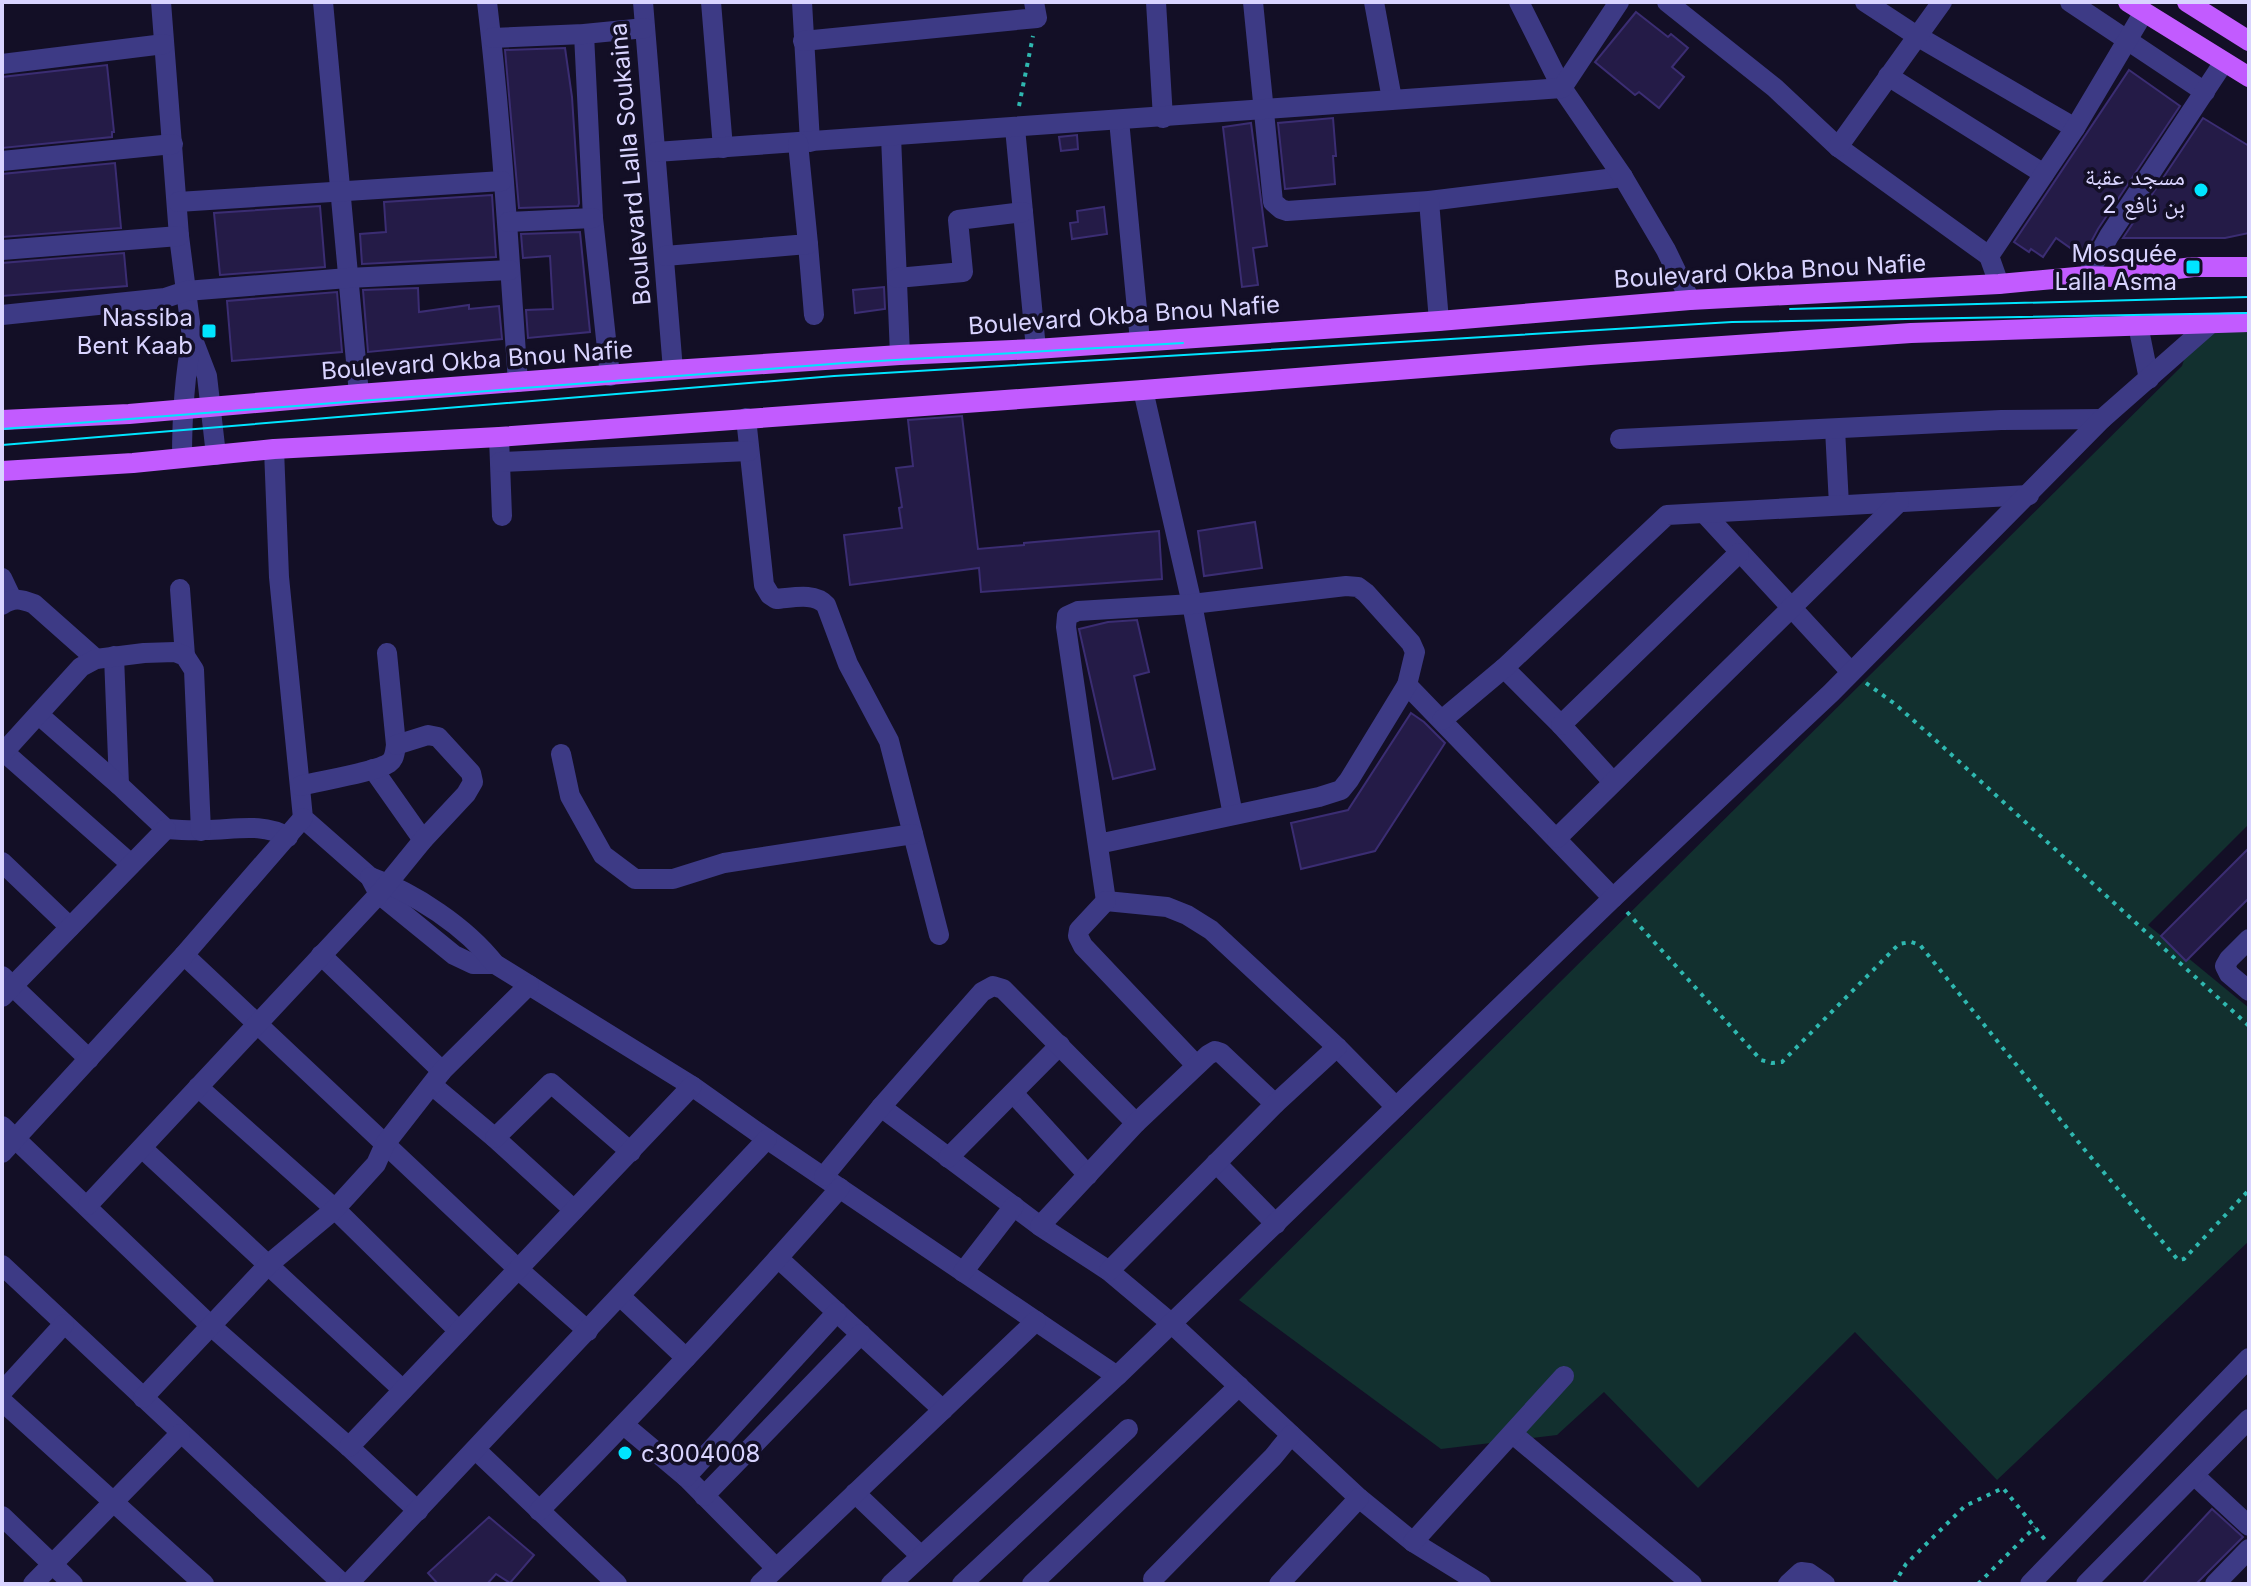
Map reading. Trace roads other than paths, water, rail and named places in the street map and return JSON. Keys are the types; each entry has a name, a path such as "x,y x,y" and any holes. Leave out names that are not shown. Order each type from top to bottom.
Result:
{"main road":[{"path":"2187,2 2249,41"},
{"path":"2136,7 2249,77"},
{"name":"Boulevard Okba Bnou Nafie","path":"2,420 129,414 673,370 1439,321 1690,300 1999,284 2087,276 2114,277 2193,267 2249,267"},
{"path":"2,471 1911,333 2249,322"}],"street":[{"path":"161,2 179,236 192,337 207,376 216,455"},
{"path":"323,2 359,394"},
{"path":"487,2 508,222 518,382"},
{"name":"Boulevard Lalla Soukaina","path":"643,2 673,370"},
{"path":"711,2 723,148"},
{"path":"802,2 804,142 814,315"},
{"path":"1156,2 1163,118"},
{"path":"1253,2 1273,202 1281,209 1429,201 1623,177"},
{"path":"1374,2 1392,99"},
{"path":"1519,2 1562,88 1623,177 1666,250 1690,300"},
{"path":"1562,88 1619,2"},
{"path":"1667,2 1775,88 1838,147 1989,256 1999,284"},
{"path":"1865,2 1917,36 2075,128"},
{"path":"1838,147 1942,2"},
{"path":"2070,2 2205,92"},
{"path":"1989,256 2075,128 2127,40 2136,7"},
{"path":"803,41 1036,10"},
{"path":"492,38 645,28"},
{"path":"584,34 593,218 610,376"},
{"path":"2,64 164,44"},
{"path":"2087,276 2109,236 2224,62"},
{"path":"1888,76 2044,174"},
{"path":"656,152 1562,88"},
{"path":"1119,120 1140,341"},
{"path":"1015,128 1036,349"},
{"path":"891,136 900,355"},
{"path":"2,161 173,144"},
{"path":"178,202 502,181"},
{"path":"1429,201 1439,321"},
{"path":"897,278 963,272 958,220 1023,212"},
{"path":"508,222 593,218"},
{"path":"2,250 179,236"},
{"path":"665,256 808,244"},
{"path":"2,315 165,298 186,291 348,278 510,270"},
{"path":"891,1584 1172,1324 1851,672 2102,419 2210,324"},
{"path":"2138,325 2149,379"},
{"path":"182,458 184,376 192,337"},
{"path":"1143,390 1192,604 1233,815"},
{"path":"746,418 764,585 776,599 815,597 822,599 826,605 848,664 889,741 939,935"},
{"path":"1620,439 2001,420 2102,419"},
{"path":"1835,429 1839,505"},
{"path":"499,437 502,516"},
{"path":"274,449 279,577 303,818 454,955 473,964 495,964 692,1086 1117,1376"},
{"path":"500,462 749,451"},
{"path":"1442,720 1504,668 1667,515 2029,495"},
{"path":"1557,838 1899,502"},
{"path":"1704,513 1851,672"},
{"path":"1561,725 1739,553"},
{"path":"2,578 7,602 21,599 34,604 105,657 119,785"},
{"path":"1098,844 1341,790 1407,685 1415,652 1411,643 1366,593 1358,587 1346,586 1192,604 1078,611 1067,616 1066,627 1106,901"},
{"path":"180,589 185,656 194,670 201,831"},
{"path":"131,864 3,753 81,667 105,657 175,652 185,656"},
{"path":"300,786 373,769 390,762 394,756 396,745 387,653"},
{"path":"1504,668 1613,782"},
{"path":"1407,685 1613,898"},
{"path":"39,715 166,829 264,828 288,837"},
{"path":"88,1205 321,955 379,885 466,794 473,782 471,773 438,737 428,735 396,745"},
{"path":"561,754 570,796 603,855 635,879 673,879 724,863 913,834"},
{"path":"373,769 423,840"},
{"path":"303,818 89,1059 7,1139 88,1205 211,1326 418,1511"},
{"path":"89,1059 5,986 70,927 166,829"},
{"path":"2,862 70,927"},
{"path":"1106,901 1167,907 1211,930 1337,1047 1396,1107"},
{"path":"1106,901 1079,930 1078,936 1083,946 1196,1065"},
{"path":"2249,939 2225,966 2229,974 2249,991"},
{"path":"184,955 588,1331"},
{"path":"321,955 495,1138 574,1210"},
{"path":"143,1398 269,1264 335,1209 376,1164 385,1144 437,1078 529,985"},
{"path":"539,1511 624,1425 778,1258 881,1107 982,992 993,986 1003,989 1136,1123"},
{"path":"948,1158 1060,1045"},
{"path":"1109,1271 1275,1104 1337,1047"},
{"path":"1040,1226 1136,1123 1196,1065 1215,1051 1221,1053 1275,1104"},
{"path":"495,1138 551,1083 631,1152"},
{"path":"349,1447 692,1086"},
{"path":"198,1087 335,1209 459,1331"},
{"path":"1013,1093 1088,1175"},
{"path":"881,1107 1040,1226 1109,1271 1172,1324 1359,1498 1413,1542 1481,1584"},
{"path":"2,1265 180,1434 345,1584 476,1450 767,1139"},
{"path":"142,1148 403,1390"},
{"path":"1216,1163 1276,1224"},
{"path":"963,1272 1014,1206"},
{"path":"778,1258 943,1410"},
{"path":"620,1296 686,1358"},
{"path":"686,1477 837,1312"},
{"path":"760,1584 1036,1321"},
{"path":"2,1392 64,1324"},
{"path":"704,1496 861,1334"},
{"path":"2030,1584 2249,1358"},
{"path":"1413,1542 1564,1376"},
{"path":"1032,1584 1239,1386"},
{"path":"2,1401 204,1584"},
{"path":"2086,1584 2249,1419"},
{"path":"624,1425 686,1477 776,1568"},
{"path":"962,1584 1128,1429"},
{"path":"33,1584 180,1434"},
{"path":"1513,1434 1692,1584"},
{"path":"1153,1579 1291,1435"},
{"path":"476,1450 615,1583"},
{"path":"2194,1475 2249,1526"},
{"path":"855,1493 921,1556"},
{"path":"1279,1584 1359,1498"},
{"path":"2,1516 73,1584"},
{"path":"2215,1584 2247,1554"},
{"path":"1788,1584 1801,1572 1809,1573 1825,1584"}],"tram line":[{"path":"1790,309 2249,297"},
{"path":"2,445 834,376 1732,322 2249,313"},
{"path":"2,429 844,363 1183,343"}],"place":[{"name":"مسجد عقبة بن نافع 2","path":"2201,190"},
{"name":"Mosquée Lalla Asma","path":"2193,267"},
{"name":"Nassiba Bent Kaab","path":"209,331"},
{"name":"c3004008","path":"625,1453"}]}
